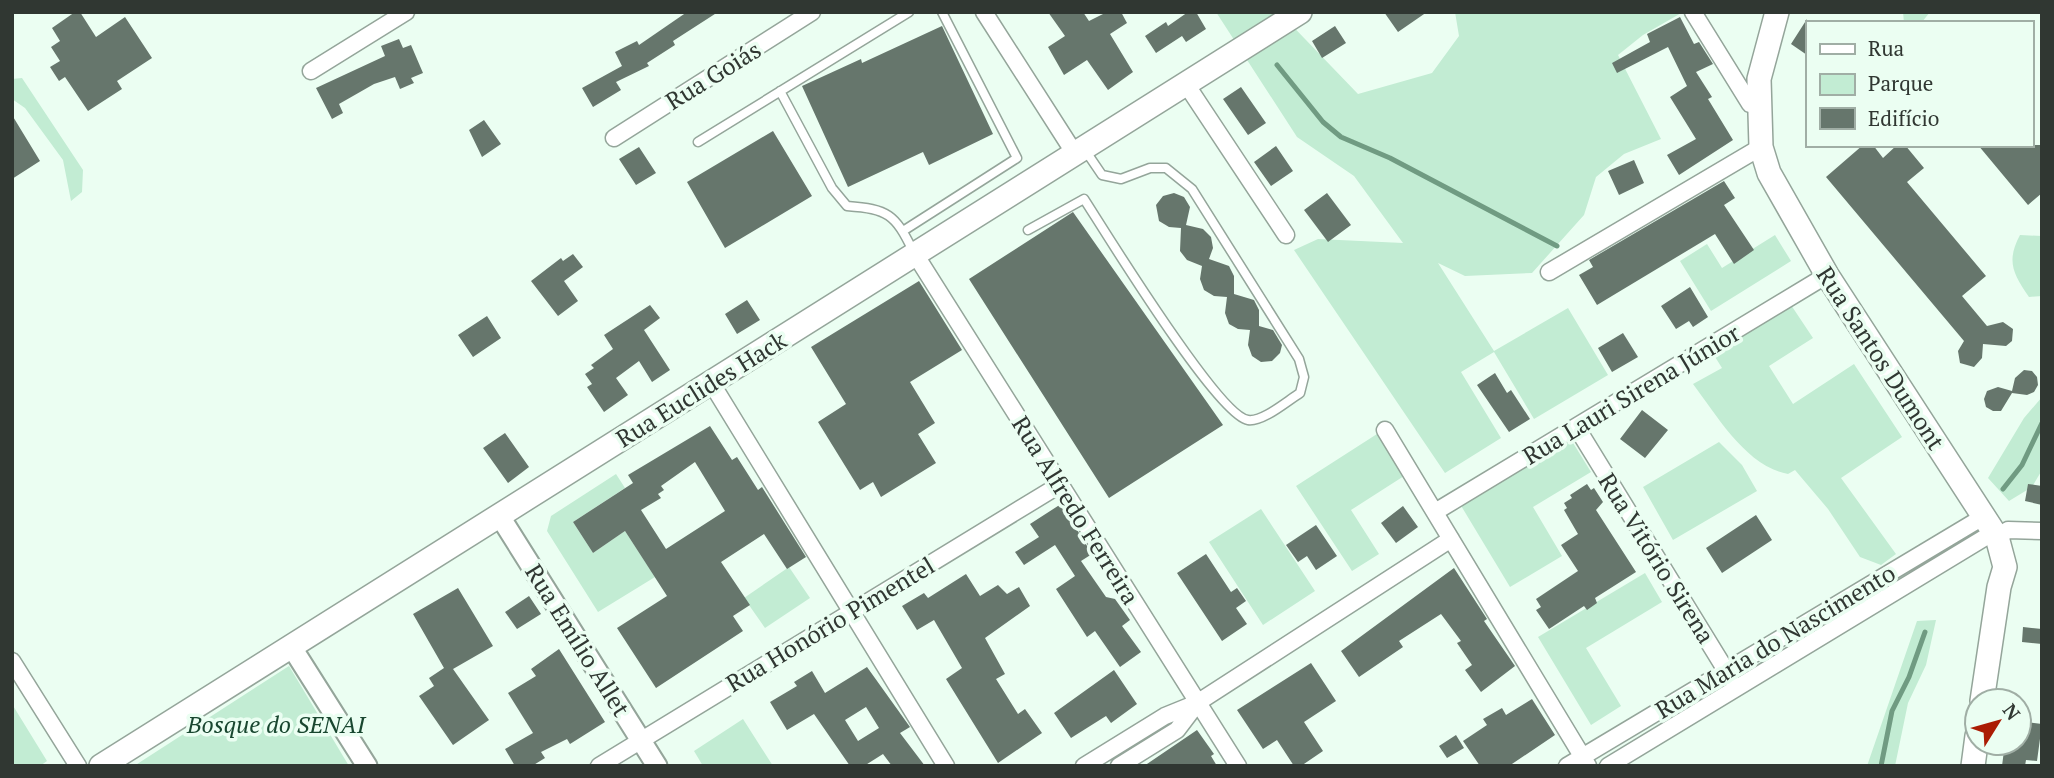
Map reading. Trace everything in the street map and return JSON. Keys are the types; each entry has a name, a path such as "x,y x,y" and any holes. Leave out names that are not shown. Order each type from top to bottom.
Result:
{"main road":[{"name":"Rua Euclides Hack","path":"101,766 1300,12"},
{"name":"Rua Santos Dumont","path":"1777,12 1759,79 1761,147 1774,183 1827,275 1991,529 2005,567 1999,587 1984,687"}],"street":[{"path":"311,71 406,12"},
{"name":"Rua Goiás","path":"614,138 812,12"},
{"path":"984,12 1079,151"},
{"path":"1693,12 1750,104 1759,106"},
{"path":"1186,84 1286,235"},
{"path":"1549,272 1761,147"},
{"name":"Rua Alfredo Ferreira","path":"915,254 1238,766"},
{"name":"Rua Lauri Sirena Júnior","path":"1435,512 1827,275"},
{"path":"712,384 946,766"},
{"name":"Rua Vitório Sirena","path":"1577,428 1736,688"},
{"path":"1385,430 1585,761"},
{"name":"Rua Honório Pimentel","path":"599,766 1061,484"},
{"name":"Rua Emílio Allet","path":"499,515 657,766"},
{"path":"1991,529 2042,531"},
{"name":"Rua Maria do Nascimento","path":"1567,766 1585,761 1668,704 1886,574 1991,529"},
{"name":"Rua Maria do Nascimento","path":"1608,766 1896,592 1991,529"},
{"path":"1084,766 1165,716 1197,703 1451,538"},
{"path":"291,646 367,766"},
{"path":"12,661 79,766"},
{"path":"1119,744 1124,763 1177,730 1197,703"}],"lane":[{"path":"698,142 909,12"},
{"path":"903,231 1017,158 942,12"},
{"path":"780,91 832,188 847,205 875,208 891,214 915,254"},
{"path":"1028,230 1084,199 1178,342 1230,410 1245,420 1255,420 1300,393 1304,377 1299,359 1192,188 1166,168 1150,168 1121,178 1102,174 1079,151"},
{"path":"1886,574 1896,592"},
{"path":"1815,616 1827,634"},
{"path":"1668,704 1681,722"}],"green space":[{"path":"1216,12 1279,12 1358,94 1432,73 1459,36 1455,12 1683,12 1643,35 1618,55 1661,139 1624,154 1596,177 1584,215 1532,273 1465,276 1438,263 1494,351 1568,308 1608,375 1534,419 1494,352 1461,372 1501,438 1445,473 1294,250 1318,239 1403,243 1354,176 1297,137"},
{"path":"1903,12 1930,12 1923,21 1904,21"},
{"path":"22,78 83,170 82,192 71,201 63,160 25,108 12,99 12,79"},
{"path":"1775,235 1791,261 1711,311 1680,261 1707,244 1722,268"},
{"path":"2020,235 2042,236 2042,296 2029,297 2015,274 2013,252"},
{"path":"1791,305 1813,338 1769,366 1793,404 1854,364 1902,437 1841,478 1896,554 1881,565 1860,557 1828,509 1795,470 1788,474 1773,469 1746,451 1693,384 1722,368 1712,352"},
{"path":"2042,397 2042,470 2032,487 2009,501 1988,478 2024,418"},
{"path":"1377,434 1404,476 1351,510 1379,554 1352,571 1296,486"},
{"path":"1570,438 1591,472 1533,507 1562,556 1510,587 1460,504"},
{"path":"1719,442 1742,465 1757,491 1673,540 1643,487"},
{"path":"616,474 625,488 573,522 593,553 625,531 655,577 598,612 547,531 551,516"},
{"path":"1261,509 1315,591 1263,625 1209,542"},
{"path":"789,567 810,598 765,628 744,598"},
{"path":"1645,573 1662,602 1586,648 1621,706 1591,725 1538,637"},
{"path":"1936,620 1926,665 1908,703 1895,766 1867,766 1917,621"},
{"name":"Bosque do SENAI","path":"289,666 349,766 134,766"},
{"path":"12,704 47,761 40,766 12,766"},
{"path":"743,719 773,766 703,766 694,751"}],"building":[{"path":"75,12 80,12 96,37 125,17 152,58 117,81 122,89 88,111 65,77 59,81 50,67 60,61 51,47 60,41 52,28"},
{"path":"687,12 718,12 673,41 675,45 647,63 649,66 616,82 621,90 593,107 582,88 622,66 615,52 637,41 639,45"},
{"path":"1048,12 1083,12 1089,21 1107,12 1121,12 1127,23 1110,34 1133,72 1108,90 1087,60 1064,75 1048,47 1065,36"},
{"path":"1188,12 1196,12 1206,29 1186,42 1182,36 1156,53 1145,36 1166,22 1168,26"},
{"path":"1384,12 1427,12 1398,32"},
{"path":"1680,17 1694,44 1699,42 1713,64 1696,72 1712,97 1708,99 1733,140 1679,175 1667,155 1696,139 1670,97 1687,86 1668,47 1617,73 1612,63 1650,42 1647,34"},
{"path":"1807,19 1806,54 1791,44"},
{"path":"942,26 993,134 929,165 923,152 848,187 802,86 861,59 862,63"},
{"path":"1335,26 1346,43 1322,58 1312,41"},
{"path":"399,39 403,48 411,45 423,73 411,78 414,83 400,89 395,77 374,84 339,104 343,113 332,119 316,88 385,56 381,46"},
{"path":"1241,87 1266,123 1248,135 1223,99"},
{"path":"12,115 40,161 12,179"},
{"path":"484,120 501,144 482,157 469,130"},
{"path":"773,131 812,196 725,248 687,182"},
{"path":"2042,145 2042,193 2028,205 1980,147"},
{"path":"1276,146 1293,171 1271,186 1254,162"},
{"path":"639,147 656,173 636,185 619,159"},
{"path":"1861,147 1875,147 1883,158 1895,147 1907,147 1924,168 1907,182 1986,276 1962,296 1987,326 2003,322 2013,329 2012,341 2006,346 1983,344 1982,358 1974,367 1960,363 1958,351 1964,341 1826,177"},
{"path":"1634,160 1644,183 1619,195 1608,171"},
{"path":"1724,181 1735,198 1724,205 1754,250 1734,264 1715,234 1597,305 1579,275 1593,267 1589,260"},
{"path":"1174,193 1184,197 1190,207 1186,225 1203,229 1211,237 1213,248 1209,259 1229,266 1234,276 1234,294 1254,300 1259,310 1259,326 1273,330 1282,345 1280,353 1272,361 1261,362 1252,356 1248,345 1250,330 1238,329 1229,324 1225,313 1227,297 1214,296 1204,290 1200,279 1202,266 1187,260 1180,251 1181,228 1169,227 1159,221 1156,205 1163,196"},
{"path":"1327,193 1351,225 1328,242 1304,210"},
{"path":"1073,212 1223,425 1109,498 969,279"},
{"path":"573,254 583,267 564,281 578,301 558,316 531,281 561,258 563,261"},
{"path":"919,281 962,350 910,382 935,423 918,434 936,463 881,497 873,482 860,490 818,422 846,404 811,347"},
{"path":"1690,287 1708,317 1693,327 1689,321 1676,329 1661,306"},
{"path":"747,300 760,320 737,334 725,314"},
{"path":"650,305 660,318 644,330 670,370 652,382 639,361 616,378 628,395 604,412 587,387 592,384 585,374 594,368 591,365 613,349 604,335"},
{"path":"487,316 501,338 473,357 458,335"},
{"path":"1623,333 1638,357 1612,372 1598,348"},
{"path":"2024,370 2032,371 2037,377 2038,385 2034,392 2027,395 2012,393 2001,411 1986,407 1984,399 1987,391 1998,387 2012,391 2015,378"},
{"path":"1495,373 1507,393 1511,390 1530,419 1509,432 1477,385"},
{"path":"1642,410 1668,430 1645,458 1620,439"},
{"path":"710,426 732,460 737,457 758,490 762,487 806,557 787,569 764,534 721,562 750,605 733,616 743,631 656,688 617,628 667,596 625,531 593,553 573,522 633,483 628,475","holes":["695,462 725,511 666,549 641,510 661,498 658,494 664,490 661,486"]},
{"path":"505,433 529,467 508,483 483,448"},
{"path":"1587,484 1591,490 1594,488 1603,502 1596,510 1636,572 1595,598 1597,603 1587,610 1584,606 1549,629 1536,610 1541,607 1536,599 1578,571 1561,545 1578,534 1564,510 1567,508 1564,503 1572,498 1570,495"},
{"path":"2028,484 2042,486 2042,505 2025,501"},
{"path":"1061,504 1092,554 1081,561 1106,597 1115,599 1130,620 1122,626 1141,652 1120,667 1095,631 1087,637 1056,589 1075,576 1055,545 1024,565 1015,552 1039,537 1030,524"},
{"path":"1403,506 1418,527 1396,543 1381,523"},
{"path":"1756,515 1772,540 1722,573 1706,548"},
{"path":"1316,525 1337,556 1316,570 1307,556 1298,562 1286,545"},
{"path":"1206,554 1231,592 1237,588 1246,601 1236,608 1247,624 1222,641 1177,573"},
{"path":"1454,568 1487,619 1484,621 1515,666 1481,692 1465,670 1472,665 1457,643 1461,641 1441,614 1399,641 1403,647 1359,677 1341,651"},
{"path":"966,574 980,596 998,585 1007,594 1019,587 1030,606 985,638 1005,674 996,679 1018,714 1025,709 1042,733 998,763 946,679 962,668 934,620 917,630 902,606 924,593 928,598"},
{"path":"458,588 493,646 453,669 489,720 453,745 419,696 434,686 429,678 444,668 413,614"},
{"path":"529,596 541,614 517,629 505,612"},
{"path":"2023,627 2042,629 2042,644 2022,642"},
{"path":"559,649 605,722 570,744 567,739 541,752 545,758 532,766 515,766 505,749 533,733 508,693 536,676 531,669"},
{"path":"1311,663 1336,701 1304,722 1323,751 1301,766 1294,766 1277,740 1263,749 1237,710"},
{"path":"867,667 910,727 900,733 925,766 892,766 883,754 864,766 850,766 814,714 787,730 770,702 797,686 794,682 812,671 825,693","holes":["866,707 879,728 858,741 845,720"]},
{"path":"1114,670 1137,704 1111,723 1106,716 1071,738 1054,713"},
{"path":"1532,699 1555,735 1509,766 1480,766 1463,741 1487,725 1483,719 1502,708 1506,715"},
{"path":"2033,723 2042,724 2037,761 2026,760 2025,766 2002,766 2003,757 2033,757"},
{"path":"1197,730 1214,754 1211,756 1217,766 1144,766"},
{"path":"1456,735 1464,748 1447,758 1439,746"}],"waterway":[{"path":"1277,65 1323,122 1341,137 1390,158 1557,246"},
{"path":"2003,489 2022,465 2042,423"},
{"path":"1881,766 1892,711 1909,677 1925,632"}]}
